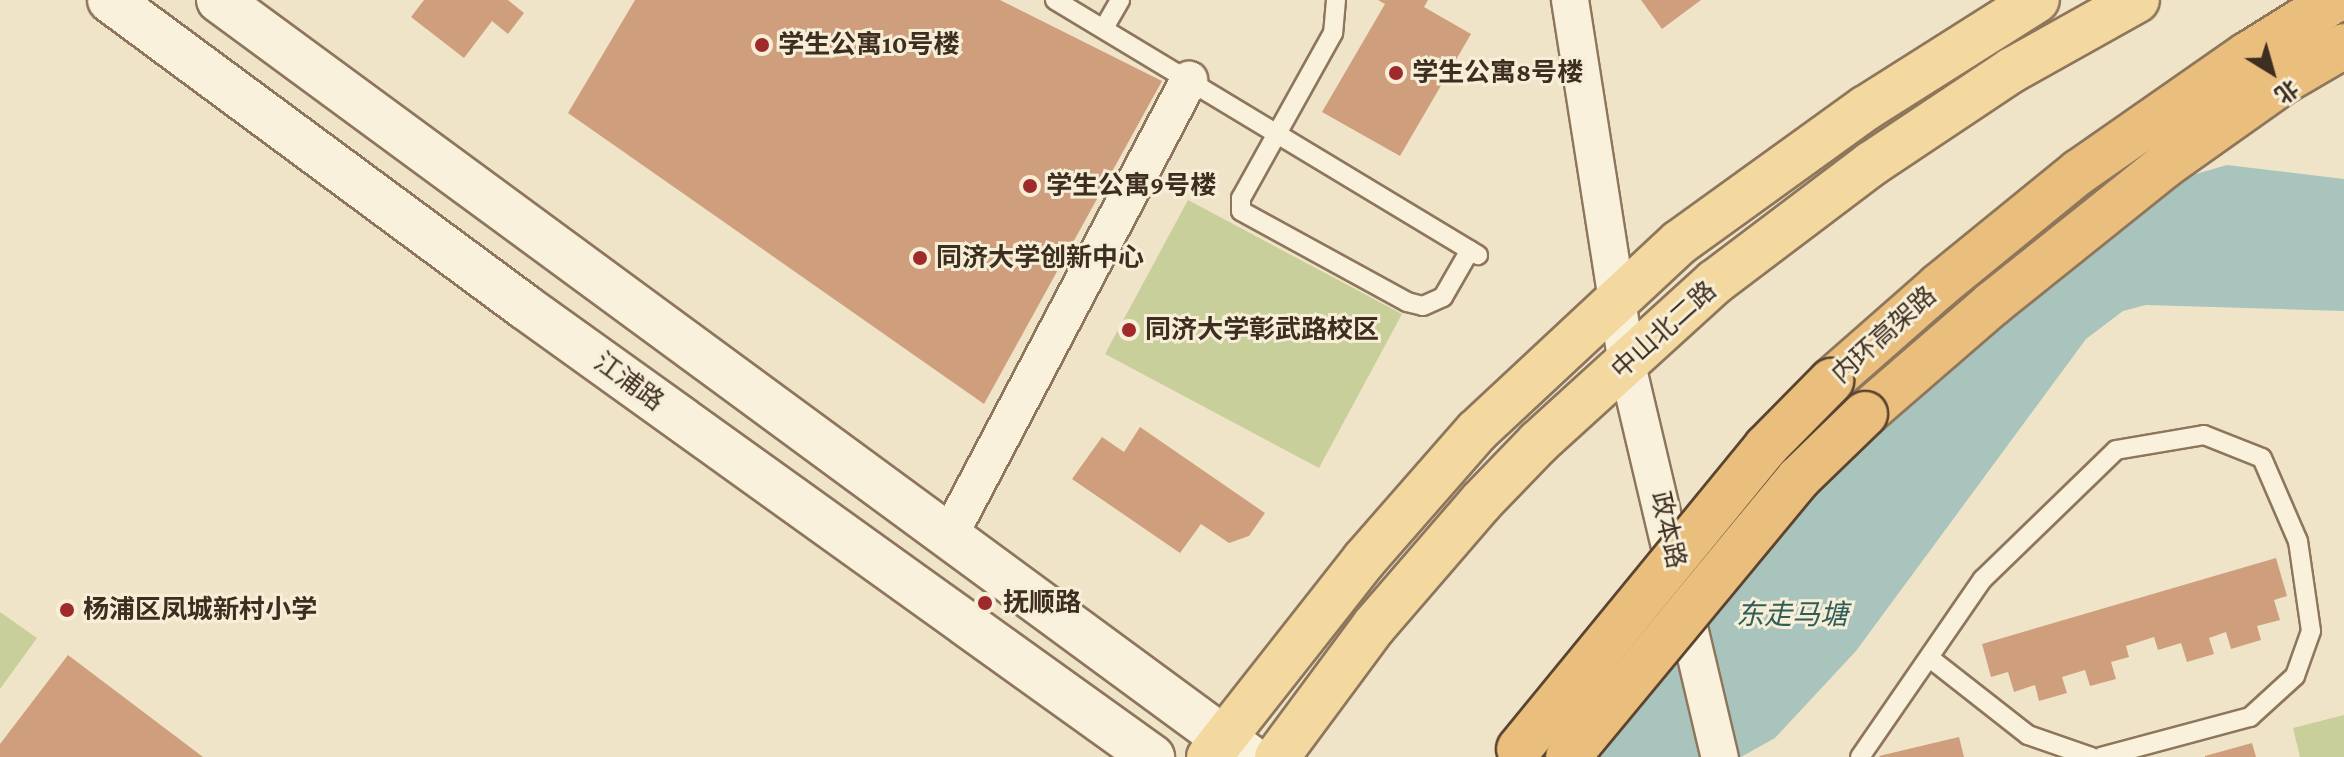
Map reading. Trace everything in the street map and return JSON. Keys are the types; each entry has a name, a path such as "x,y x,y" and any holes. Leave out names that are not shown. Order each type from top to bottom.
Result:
{"highway":[{"name":"内环高架路","path":"1513,757 1766,447 1831,381 1939,286 2079,172 2247,55 2335,0"},
{"name":"内环高架路","path":"1568,757 1799,478 1865,414 1992,304 2164,166 2284,81 2344,46"}],"main road":[{"name":"江浦路","path":"110,0 525,307 1152,757"},
{"path":"219,0 1227,751"},
{"name":"中山北二路","path":"1227,751 1364,560 1477,431 1615,302 1680,242 1854,117 2037,0"},
{"name":"中山北二路","path":"1277,757 1374,626 1481,502 1539,442 1715,282 1871,164 2012,70 2137,0"}],"street":[{"name":"政本路","path":"1570,0 1627,365 1720,757"},
{"path":"948,538 1189,80"}],"lane":[{"path":"1055,0 1278,132 1475,253 1443,297 1423,306 1407,302 1241,211 1241,198 1278,132 1333,33 1336,0"},
{"path":"1104,28 1120,0"},
{"path":"1860,757 1931,659 1983,579 2116,450 2204,435 2262,458 2298,541 2311,631 2295,676 2250,717 2101,757"},
{"path":"1931,659 2028,735 2091,757"}],"green space":[{"path":"1188,200 1402,314 1319,468 1105,354"},
{"path":"0,612 37,638 0,689"},
{"path":"2344,715 2344,757 2300,757 2293,728"}],"water":[{"name":"东走马塘","path":"2227,165 2344,179 2344,311 2146,305 2123,311 2086,339 1856,651 1775,738 1741,757 1529,757 1857,443 2175,180"}],"building":[{"path":"424,0 508,0 524,13 508,34 492,21 464,58 411,17"},
{"name":"同济大学创新中心","path":"635,0 1000,0 1162,81 984,404 568,113"},
{"name":"学生公寓8号楼","path":"1378,0 1428,0 1424,7 1471,34 1400,156 1322,112 1385,4"},
{"path":"1641,0 1701,0 1662,29"},
{"path":"1140,427 1265,513 1249,536 1229,543 1201,524 1180,553 1072,479 1102,437 1124,452"},
{"path":"2276,558 2287,596 2274,600 2280,620 2257,626 2261,640 2231,649 2226,632 2209,638 2214,654 2187,662 2181,643 2158,650 2154,637 2126,646 2129,657 2111,662 2116,679 2090,686 2085,670 2062,677 2067,693 2039,701 2035,685 2014,692 2008,672 1991,677 1982,644"},
{"path":"68,655 203,757 0,757 0,744"},
{"path":"1959,737 1964,757 1879,756"},
{"path":"2252,743 2256,757 2205,757 2205,756"}],"place":[{"name":"学生公寓10号楼","path":"762,45"},
{"name":"学生公寓8号楼","path":"1396,73"},
{"name":"学生公寓9号楼","path":"1030,186"},
{"name":"同济大学创新中心","path":"920,258"},
{"name":"同济大学彰武路校区","path":"1129,330"},
{"name":"抚顺路","path":"985,603"},
{"name":"杨浦区凤城新村小学","path":"67,610"}]}
